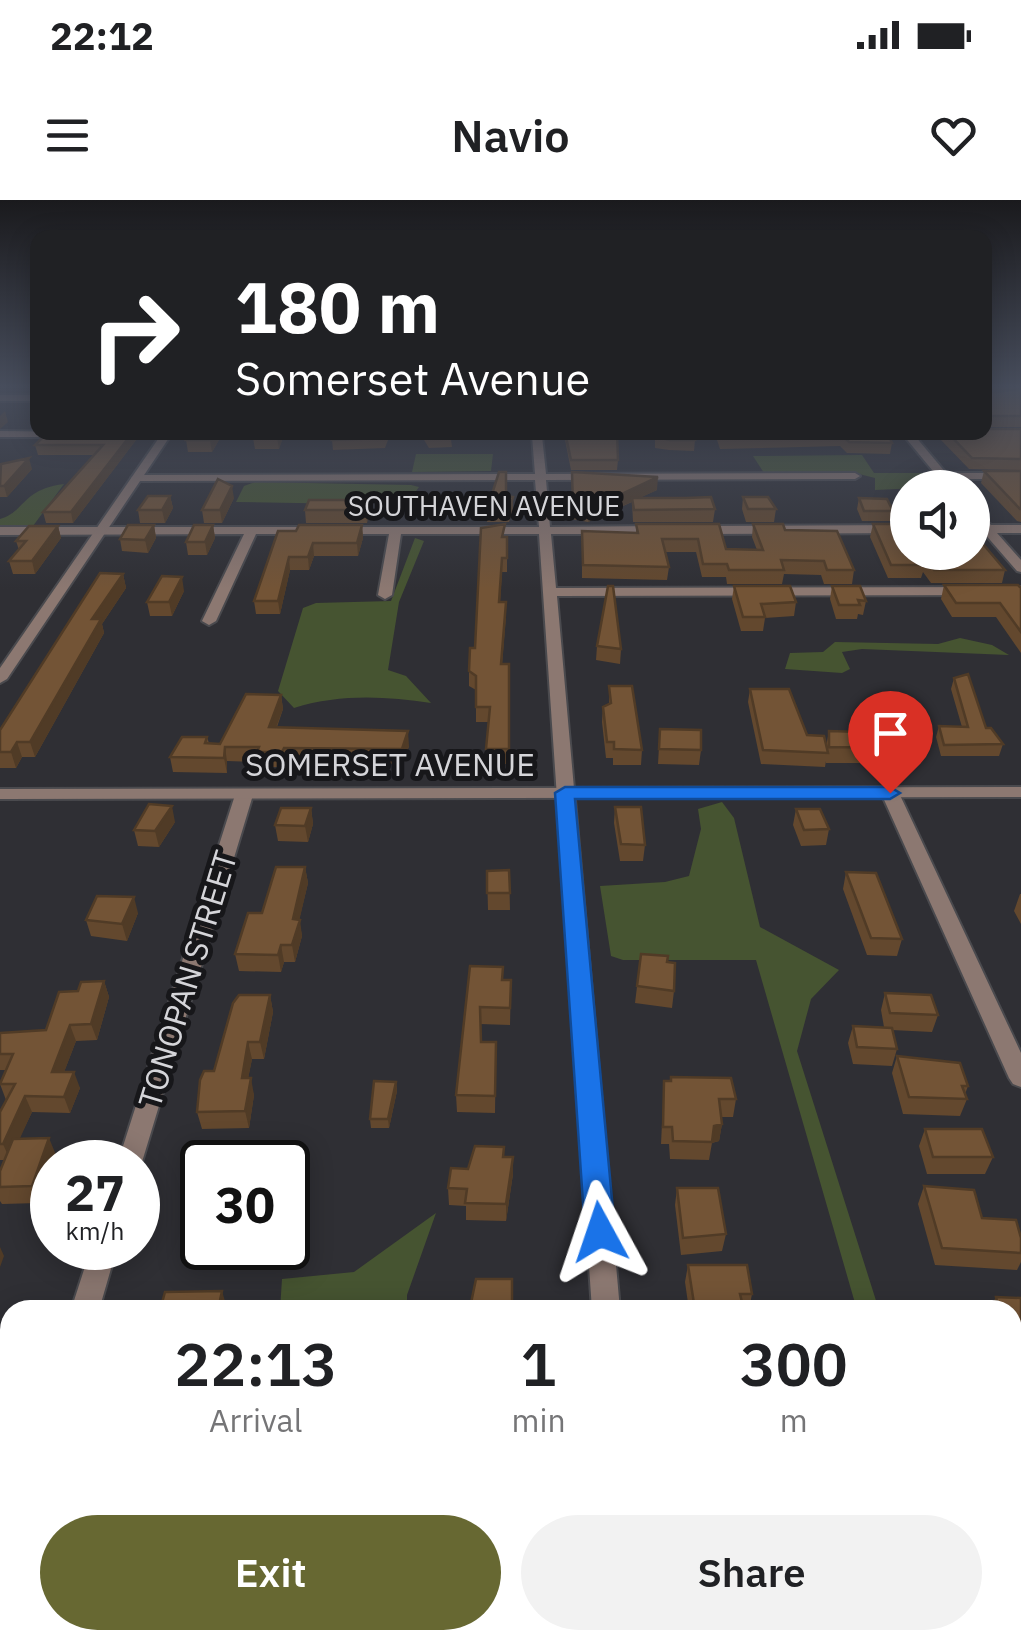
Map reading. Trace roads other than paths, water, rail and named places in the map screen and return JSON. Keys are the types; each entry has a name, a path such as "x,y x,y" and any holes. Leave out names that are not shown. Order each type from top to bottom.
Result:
{"street":[{"path":"0,679 153,454"},
{"path":"539,454 605,1300"},
{"path":"136,478 855,476"},
{"path":"990,476 1021,476"},
{"name":"SOUTHAVEN AVENUE","path":"0,532 890,529"},
{"path":"990,529 1021,529"},
{"path":"385,595 396,530"},
{"path":"210,621 251,531"},
{"path":"990,531 1021,568"},
{"path":"551,592 1021,591"},
{"name":"SOMERSET AVENUE","path":"0,794 1021,792"},
{"path":"890,793 1021,1078"},
{"name":"TONOPAN STREET","path":"137,1140 244,795"},
{"path":"88,1300 97,1270"}]}
